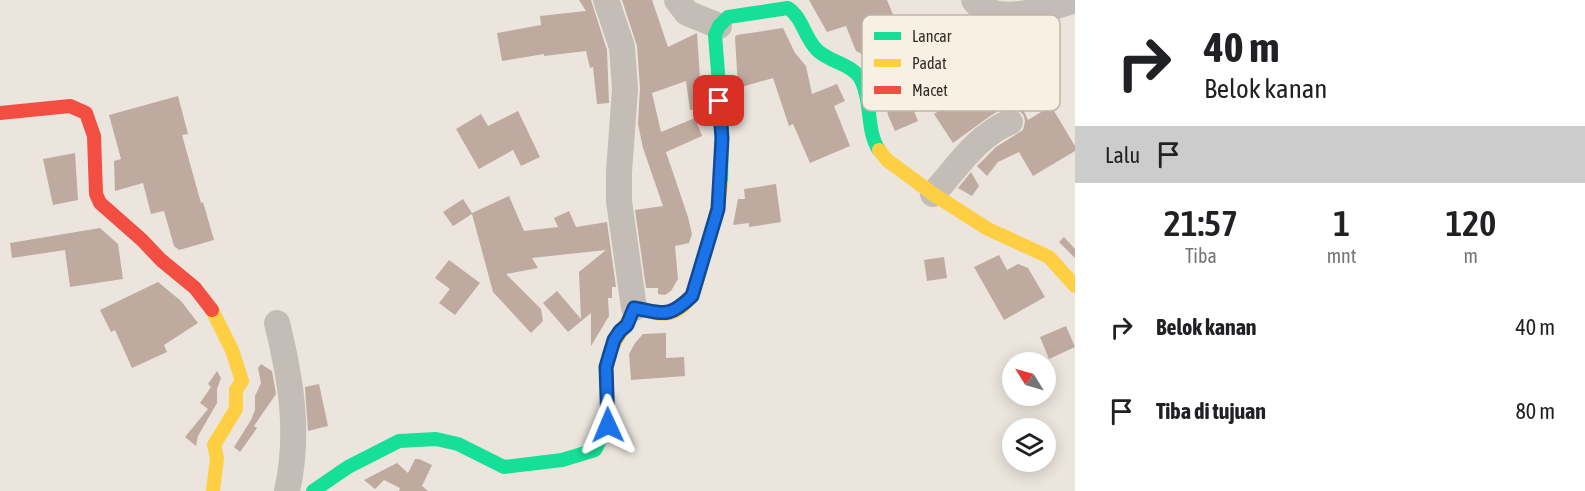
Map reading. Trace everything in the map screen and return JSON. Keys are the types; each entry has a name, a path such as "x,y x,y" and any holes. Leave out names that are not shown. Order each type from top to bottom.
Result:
{"street":[{"path":"313,491 348,467 399,441 436,440 458,444 504,467 562,460 595,450 608,425 606,367 608,355 620,331 627,325 634,308 619,201 625,89 622,47 606,0"},
{"path":"677,0 687,13 719,26"},
{"path":"974,0 978,6 999,15 1021,14 1075,0"},
{"path":"634,308 669,313 675,310 692,296 701,269 718,209 721,173 722,138 715,35 728,16 801,5 801,21 812,44 819,52 856,73 862,82"},
{"path":"0,113 70,106 86,113 94,136 96,194 100,203 161,260 195,288 216,315 232,350 242,381 237,390 236,409 214,445 218,458 213,491"},
{"path":"868,111 877,147 887,160 933,194 988,229 1050,257 1075,286"},
{"path":"933,194 973,147 988,133 1010,122"},
{"path":"277,324 290,376 294,433 291,473 287,491"}],"building":[{"path":"579,0 591,0 607,50 609,103 597,104 593,67 590,68 586,51 544,56 544,54 502,61 497,33 541,25 540,16 586,11"},
{"path":"622,0 652,0 668,47 697,33 702,108 690,110 686,81 652,93 661,132 695,118 702,136 666,152 692,234 689,243 675,246 678,279 671,291 665,295 658,294 658,288 646,288 635,210 663,206 643,148 638,124 640,88 637,46"},
{"path":"809,0 887,0 893,15 862,15 862,54 856,51 846,26 827,32"},
{"path":"783,28 795,53 806,66 812,94 837,84 845,101 834,106 850,146 810,163 793,124 789,126 773,78 738,88 735,37"},
{"path":"178,96 188,134 182,135 214,240 179,250 174,246 164,211 151,214 143,183 115,191 114,161 121,159 109,115"},
{"path":"518,111 540,157 521,166 513,150 479,169 456,129 481,114 488,126"},
{"path":"887,111 914,111 918,121 895,131"},
{"path":"938,111 998,111 953,143 934,114"},
{"path":"1020,111 1024,111 1028,120 1043,111 1054,111 1075,146 1075,151 1033,176 1019,152 998,162 987,176 977,166 996,147 1023,130 1024,116"},
{"path":"75,153 78,200 53,205 43,159"},
{"path":"971,172 979,186 972,196 958,188"},
{"path":"776,184 781,222 749,227 749,223 733,225 738,199 745,199 744,189"},
{"path":"509,196 524,231 558,227 554,218 569,211 576,227 607,222 616,287 612,287 612,298 608,298 609,316 591,346 591,313 568,332 543,303 557,291 581,319 579,272 606,250 532,258 538,268 506,274 541,309 543,321 531,333 493,292 472,214 453,226 443,212 463,199 472,213"},
{"path":"100,228 118,244 123,279 70,287 65,250 12,258 10,243"},
{"path":"1064,237 1075,249 1075,258 1059,242"},
{"path":"999,255 1007,270 1018,264 1028,268 1045,297 1004,320 974,267"},
{"path":"944,257 947,278 927,281 924,260"},
{"path":"449,260 480,283 455,315 439,303 450,289 435,278"},
{"path":"158,282 181,301 198,323 164,345 167,352 132,368 115,330 111,332 100,310"},
{"path":"1066,326 1075,347 1056,356 1056,352 1046,352 1040,337"},
{"path":"666,333 666,358 684,357 685,376 631,380 629,354 635,343 643,334"},
{"path":"261,364 272,371 276,394 254,426 257,428 240,452 234,447 255,410 255,396 261,383 258,368"},
{"path":"217,371 221,378 217,389 217,403 198,436 196,446 185,437 208,409 200,403 211,387 208,384"},
{"path":"319,384 328,426 308,431 305,387"},
{"path":"415,459 432,465 422,486 428,491 399,491 400,488 384,480 375,489 364,480 397,463 408,473"}],"traffic: fast":[{"path":"721,184 722,122 715,35 719,26 728,17 788,8 800,22 817,50 854,71 862,82"},
{"path":"869,111 872,134 879,150"},
{"path":"313,491 348,467 399,441 436,439 458,444 504,467 562,460 595,450 608,425 606,367 610,351"}],"traffic: slow":[{"path":"879,150 887,160 933,194 988,229 1049,257 1075,286"},
{"path":"610,351 634,308 666,314 678,309 690,297 697,281 714,220 721,184"},
{"path":"212,310 232,350 242,381 236,390 236,409 214,445 217,458 213,491"}],"traffic: jam":[{"path":"0,113 70,106 86,113 94,136 96,194 100,203 161,260 195,288 212,310"}],"route":[{"path":"608,425 606,367 608,355 614,340 627,325 634,308 669,313 692,296 718,209 722,138 719,101"}]}
